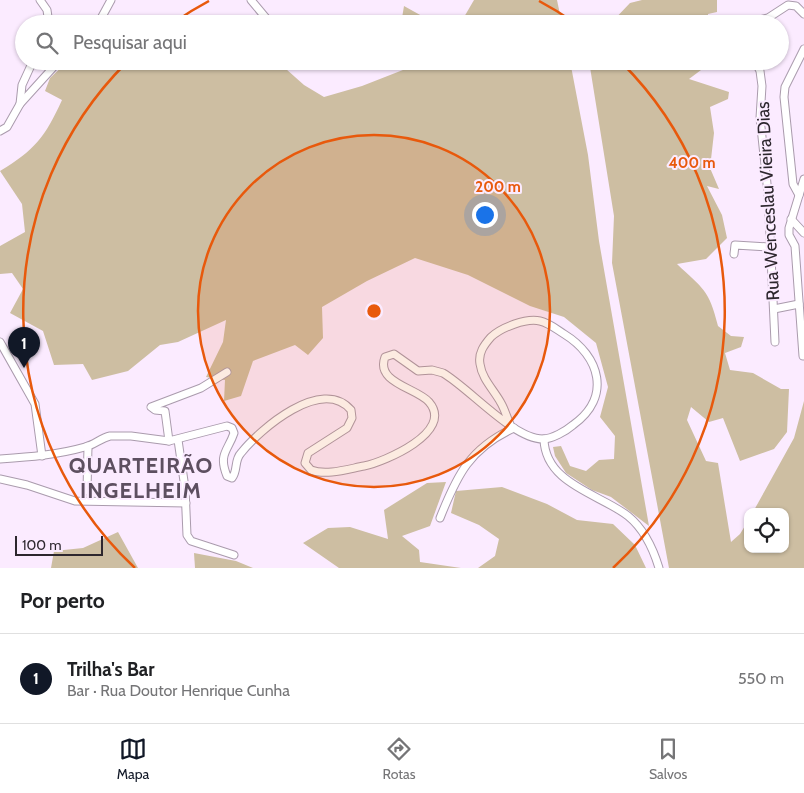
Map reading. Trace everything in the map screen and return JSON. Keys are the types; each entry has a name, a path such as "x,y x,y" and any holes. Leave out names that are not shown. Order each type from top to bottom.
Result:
{"street":[{"path":"40,0 47,10 48,15"},
{"path":"103,15 111,0"},
{"path":"250,0 263,15"},
{"path":"773,15 788,5 796,6 804,14"},
{"path":"799,195 793,184 784,97 785,87 804,49"},
{"path":"20,104 22,85 29,70"},
{"path":"0,131 11,122 20,104 51,70"},
{"name":"Rua Wenceslau Vieira Dias","path":"760,70 762,86 760,118 768,193 769,248 775,342"},
{"path":"803,355 799,304 802,287 795,246 789,235 791,219 804,179"},
{"path":"791,219 804,233 795,246"},
{"path":"734,254 734,245 769,248"},
{"path":"774,309 799,304"},
{"path":"0,459 42,456 88,446 101,438 110,436 131,436 169,441 230,426 234,433 223,458 226,476 232,478 239,455 284,414 313,401 337,400 351,410 350,423 347,428 308,453 304,459 307,467 314,471 324,472 383,461 419,441 429,430 434,418 428,401 398,384 387,373 384,362 385,357 394,354 418,371 432,370 451,377 512,426 525,435 544,439 558,434 581,420 594,401 598,381 597,370 583,350 570,337 546,323 539,321 524,322 506,329 494,335 482,347 480,353 479,363 485,378 502,404 512,426"},
{"path":"0,342 35,404 42,456"},
{"path":"169,441 165,411 155,410 151,407 201,388 226,372"},
{"path":"440,518 453,486 480,449 494,437 512,426"},
{"path":"544,439 544,447 550,461 564,478 628,516 642,531 655,552 660,568"},
{"path":"178,440 186,503 186,530 191,541 234,555"},
{"path":"87,491 88,446"},
{"path":"0,479 27,485 75,501 186,503"}],"shaded area":[{"path":"474,0 557,0 560,15 465,15"},
{"path":"642,0 717,0 717,12 708,15 619,15 630,3"},
{"path":"404,6 420,15 402,15"},
{"path":"58,70 287,70 304,85 324,97 362,86 403,70 572,70 588,155 599,241 649,526 611,497 592,490 566,473 555,456 553,447 561,446 570,466 586,471 599,460 614,459 615,436 600,417 608,387 596,343 564,317 530,306 468,275 415,258 367,281 322,307 323,338 308,355 295,345 253,361 241,396 224,401 225,380 206,377 223,342 226,320 178,342 160,345 128,371 92,380 83,364 54,365 43,331 10,313 23,289 12,273 0,274 0,246 25,232 22,204 0,171 31,149 50,124 62,100 45,91 50,78"},
{"path":"590,70 701,70 689,79 729,92 728,99 710,107 714,133 710,168 719,189 707,186 722,215 727,238 706,259 677,264 704,290 715,314 718,326 731,336 744,337 741,347 725,353 730,370 753,373 781,389 789,389 787,432 774,449 740,461 723,418 709,422 691,407 687,420 706,461 718,463 731,542 744,528 744,553 789,553 789,508 755,508 794,438 804,401 804,568 669,568 612,263 614,216"},
{"path":"446,482 430,526 402,536 419,550 420,562 461,568 339,568 303,543 328,528 350,527 388,539 384,510 427,483"},
{"path":"502,487 547,504 577,520 613,524 635,545 646,568 478,568 495,556 499,539 479,525 451,513 456,491"},
{"path":"118,532 138,568 51,568 54,551 83,548"},
{"path":"194,553 236,561 253,568 195,568"}],"place":[{"name":"Trilha's Bar","path":"24,368"}],"district":[{"name":"QUARTEIRÃO INGELHEIM","path":"141,478"}]}
